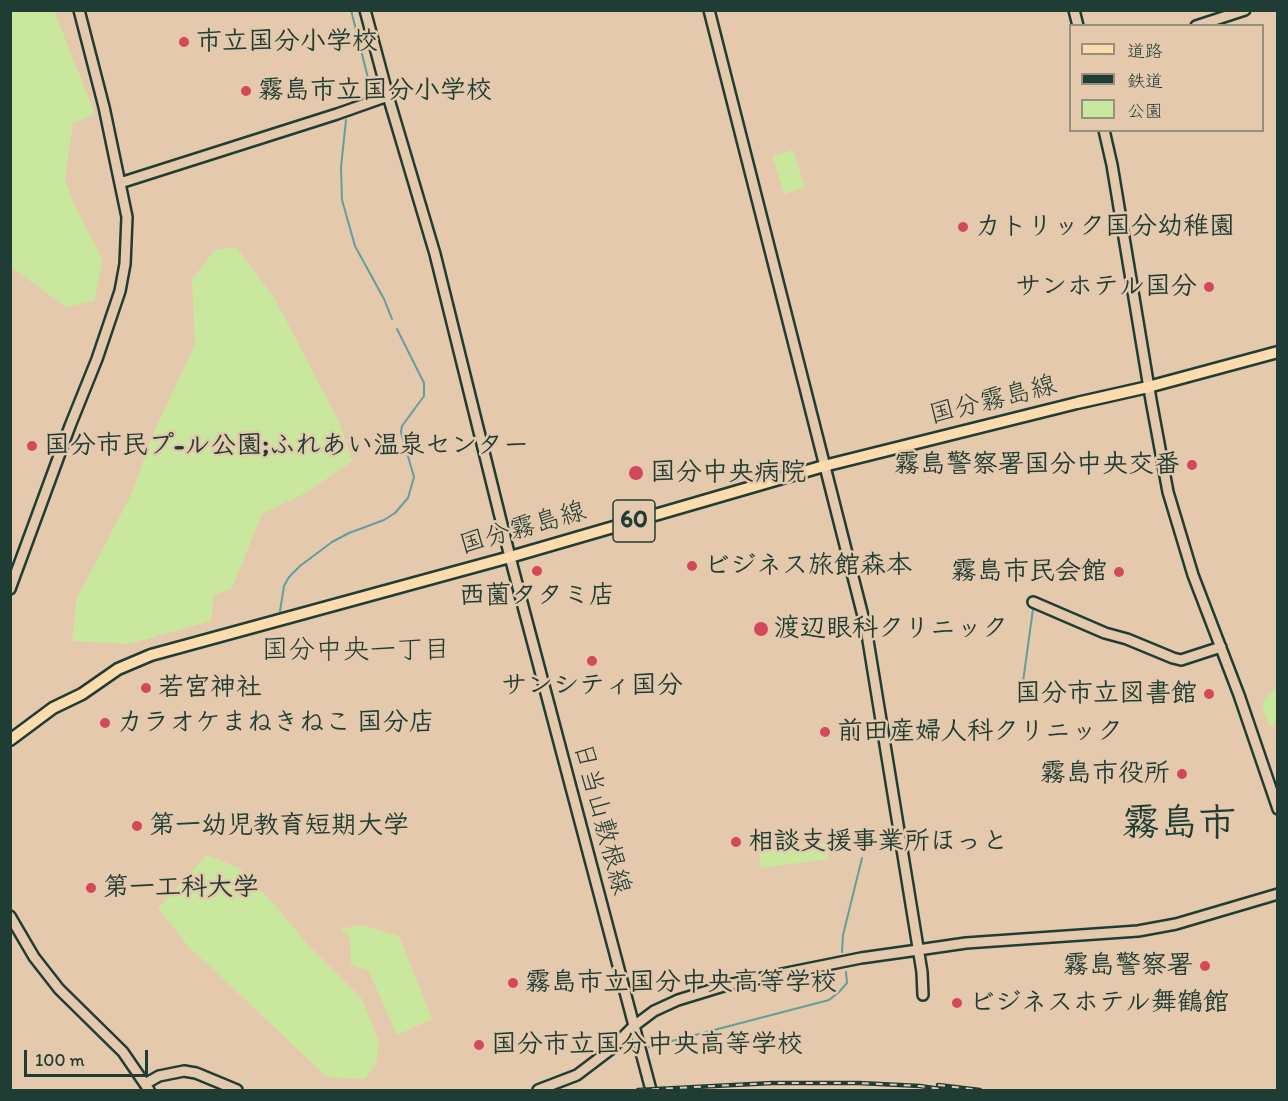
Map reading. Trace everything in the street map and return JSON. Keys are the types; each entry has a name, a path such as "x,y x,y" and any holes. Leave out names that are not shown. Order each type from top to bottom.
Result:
{"main road":[{"name":"国分霧島線","path":"10,740 53,708 82,694 118,669 151,655 510,557 824,466 1148,387 1278,352"}],"street":[{"path":"10,589 97,359 120,291 125,264 127,217 104,107 79,10"},
{"name":"日当山敷根線","path":"365,10 435,254 510,557 651,1090"},
{"path":"709,10 871,653 922,972 922,995"},
{"path":"1202,24 1245,10"},
{"path":"120,183 388,96"},
{"path":"1104,132 1168,492 1193,575 1278,809"},
{"path":"1033,602 1105,633 1181,660 1221,647"},
{"path":"538,1090 577,1075 610,1050 634,1026 654,1011 678,999 727,985 861,958 966,943 1138,931 1176,924 1278,894"},
{"path":"10,916 34,957 59,989 123,1052 147,1087 159,1076 183,1071 196,1073 237,1090"}],"green space":[{"path":"11,10 54,11 95,114 73,123 65,179 73,202 103,260 94,301 66,307 11,267"},
{"path":"793,150 805,187 784,194 772,156"},
{"path":"236,247 275,299 339,422 352,461 306,493 262,514 232,588 214,595 211,621 129,644 72,641 77,598 132,493 153,434 195,344 192,279 215,250"},
{"path":"1276,689 1277,719 1273,721 1275,725 1269,726 1263,709 1264,699"},
{"path":"826,842 829,859 761,868 759,852"},
{"path":"207,855 239,868 274,904 310,947 362,999 379,1042 376,1065 364,1079 327,1077 188,946 158,908"},
{"path":"361,925 399,936 432,1019 397,1035 368,970 351,965 350,938 340,929"}],"waterway":[{"path":"351,10 370,86"},
{"path":"346,120 341,167 342,200 355,246 384,299 392,319"},
{"path":"280,611 284,586 300,566 332,542 384,520 395,513 408,498 414,477 401,432 402,426 424,396 424,383 397,329"},
{"path":"1022,689 1033,609"},
{"path":"842,952 843,935 862,858"},
{"path":"649,1047 829,1000 847,983 846,972"}],"railway":[{"path":"638,1090 772,1083 859,1083 920,1086 947,1090"},
{"path":"938,1085 980,1090"}],"place":[{"name":"市立国分小学校","path":"184,42"},
{"name":"霧島市立国分小学校","path":"246,91"},
{"name":"カトリック国分幼稚園","path":"963,227"},
{"name":"サンホテル国分","path":"1209,287"},
{"name":"国分市民プ-ル公園;ふれあい温泉センター","path":"32,446"},
{"name":"霧島警察署国分中央交番","path":"1192,465"},
{"name":"国分中央病院","path":"636,473"},
{"name":"ビジネス旅館森本","path":"692,566"},
{"name":"西薗タタミ店","path":"537,571"},
{"name":"霧島市民会館","path":"1119,572"},
{"name":"渡辺眼科クリニック","path":"761,629"},
{"name":"サンシティ国分","path":"592,661"},
{"name":"若宮神社","path":"146,688"},
{"name":"国分市立図書館","path":"1209,694"},
{"name":"カラオケまねきねこ 国分店","path":"105,723"},
{"name":"前田産婦人科クリニック","path":"825,732"},
{"name":"霧島市役所","path":"1182,774"},
{"name":"第一幼児教育短期大学","path":"137,826"},
{"name":"相談支援事業所ほっと","path":"736,842"},
{"name":"第一工科大学","path":"91,888"},
{"name":"霧島警察署","path":"1205,966"},
{"name":"霧島市立国分中央高等学校","path":"513,983"},
{"name":"ビジネスホテル舞鶴館","path":"957,1003"},
{"name":"国分市立国分中央高等学校","path":"479,1045"}],"district":[{"name":"国分中央一丁目","path":"356,651"},
{"name":"霧島市","path":"1179,825"}]}
